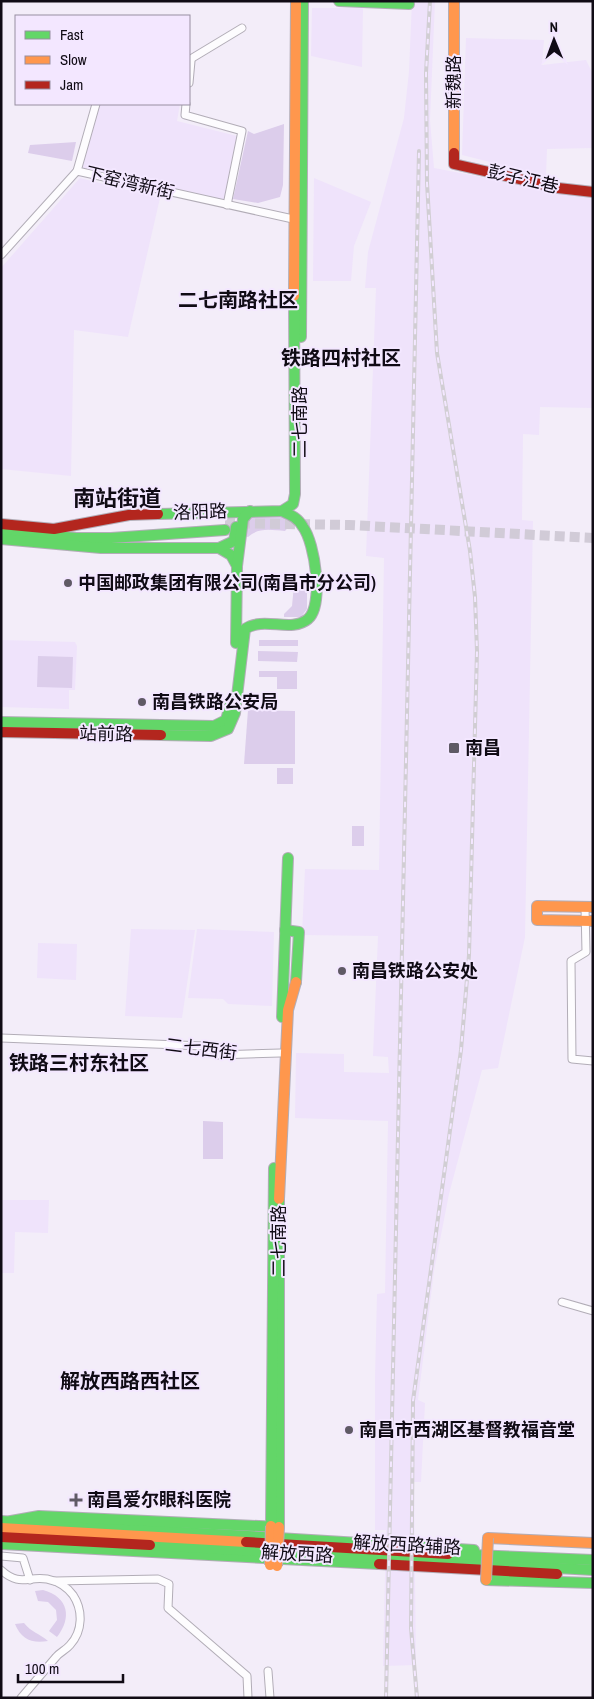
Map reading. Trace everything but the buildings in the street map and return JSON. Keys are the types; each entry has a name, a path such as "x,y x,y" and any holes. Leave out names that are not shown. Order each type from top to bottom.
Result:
{"main road":[{"name":"二七南路","path":"282,511 291,506 295,494 293,219 296,1"},
{"name":"二七南路","path":"299,523 303,1"},
{"path":"339,1 409,4"},
{"name":"新魏路","path":"454,1 454,164"},
{"name":"彭子江巷","path":"454,164 558,188 593,192"},
{"path":"219,548 230,545 235,539 236,518 233,512 229,511"},
{"path":"250,511 282,511 292,515 299,523 308,536 314,551 313,613 310,618 300,623 255,623 246,626 243,635 234,720 226,732 211,731 225,721 230,707 235,665 237,566 243,519 250,511"},
{"name":"洛阳路","path":"1,526 54,529 129,516 250,511"},
{"name":"洛阳路","path":"1,526 74,532 225,526 111,538 76,538 1,532"},
{"name":"洛阳路","path":"1,539 101,548 219,548"},
{"path":"219,548 231,555 237,566"},
{"name":"站前路","path":"1,722 211,731"},
{"name":"站前路","path":"1,732 211,731"},
{"name":"二七南路","path":"275,1527 272,1202 288,858"},
{"path":"589,907 537,906 537,920 589,921"},
{"name":"二七南路","path":"274,1565 279,1196 288,1010 298,976 299,932 285,930"},
{"name":"解放西路辅路","path":"6,1521 39,1516 275,1527"},
{"name":"解放西路辅路","path":"6,1521 593,1558"},
{"name":"解放西路","path":"1,1528 420,1553 593,1558"},
{"name":"解放西路","path":"1,1536 593,1570"},
{"path":"593,1543 488,1538 486,1580 593,1583"},
{"name":"解放西路辅路","path":"1,1544 593,1576"},
{"name":"解放西路辅路","path":"18,1545 40,1552 274,1565"}],"street":[{"path":"190,61 242,28"},
{"path":"77,171 96,105"},
{"path":"186,105 185,115 242,131 227,205"},
{"name":"下窑湾新街","path":"1,255 77,171 293,219"},
{"path":"589,907 586,952 571,961 572,1058 593,1061"},
{"name":"二七西街","path":"1,1038 204,1046 217,1055 280,1053"},
{"path":"562,1302 593,1311"},
{"path":"1,1556 23,1558 30,1580"},
{"path":"1,1570 11,1579 55,1581 158,1579 168,1584 168,1608 247,1676 248,1698"},
{"path":"21,1698 58,1654 68,1647 78,1632 80,1616 76,1600 70,1592 55,1581"},
{"path":"268,1671 270,1698"}],"shaded area":[{"name":"南昌","path":"412,1 435,1 430,120 434,168 513,183 593,194 593,408 540,407 539,435 523,434 522,520 533,521 525,937 498,1068 482,1070 449,1194 434,1271 418,1400 425,1403 421,1482 414,1482 416,1665 383,1666 386,1530 375,1530 375,1377 377,1294 385,1293 388,1121 295,1118 296,1053 344,1054 344,1072 389,1073 388,1057 373,1056 378,936 302,935 305,869 379,870 384,558 366,556 376,288 365,288 368,252 404,118 409,71"},
{"path":"312,8 363,8 362,67 311,56"},
{"path":"466,38 544,40 542,65 586,60 593,74 593,148 547,149 546,176 462,155"},
{"path":"100,105 180,105 177,121 237,136 224,201 81,169"},
{"path":"284,124 283,185 280,197 258,203 233,199 248,131 254,134"},
{"path":"76,142 72,161 28,153 30,145"},
{"path":"80,178 160,198 128,337 74,330 71,476 1,469 1,268"},
{"path":"314,178 371,202 354,246 351,281 313,281"},
{"path":"260,515 291,518 292,523 285,531 265,530 256,532 248,537 244,536 244,523 251,517"},
{"path":"300,582 307,585 307,609 301,617 284,617 284,614 292,606 294,585"},
{"path":"1,640 75,642 77,646 75,690 69,690 69,709 1,707"},
{"path":"259,640 298,640 298,646 259,646"},
{"path":"258,651 298,652 297,662 258,661"},
{"path":"38,656 73,657 72,688 37,687"},
{"path":"259,671 297,671 297,689 277,689 277,677 259,677"},
{"path":"248,710 295,711 295,764 244,764"},
{"path":"277,768 293,768 293,784 277,784"},
{"path":"352,826 364,826 364,846 352,846"},
{"path":"131,929 195,930 182,1018 125,1016"},
{"path":"197,929 274,932 272,1006 228,1004 223,999 188,998"},
{"path":"38,943 77,944 76,980 37,978"},
{"path":"203,1121 223,1122 223,1159 203,1159"},
{"path":"1,1200 49,1200 48,1233 15,1232 14,1273 1,1273"},
{"path":"43,1590 52,1593 58,1598 63,1603 65,1609 65,1623 57,1637 49,1631 57,1620 56,1610 48,1602 38,1601 35,1591"},
{"path":"24,1623 48,1641 37,1642 24,1637 15,1624"}],"tunnel":[{"path":"225,523 349,525 593,538"}],"railway":[{"path":"417,1698 411,1628 413,1401 461,1050 469,955 477,651 475,597 470,551 437,353 427,183 426,73 430,1"},
{"path":"386,1698 419,151"}],"traffic: fast":[{"path":"301,337 303,1"},
{"path":"339,1 409,4"},
{"path":"158,514 282,511 293,504 295,494 294,296"},
{"path":"236,643 237,566 243,519 250,511"},
{"path":"161,735 211,736 228,729 235,713 245,629 252,625 260,624 294,625 308,619 313,612 317,588 311,546 299,521 282,511"},
{"path":"219,548 234,541 236,527"},
{"path":"1,531 76,538 111,538 225,530"},
{"path":"1,539 101,548 219,548 231,555 237,566"},
{"path":"1,722 214,726 226,720 230,705"},
{"path":"282,1017 288,858"},
{"path":"285,930 299,932 296,982"},
{"path":"271,1526 274,1168"},
{"path":"11,1521 39,1516 279,1527 279,1199"},
{"path":"1,1521 474,1550"},
{"path":"1,1544 379,1564"},
{"path":"150,1545 593,1570"},
{"path":"448,1554 593,1560"},
{"path":"486,1580 593,1583"}],"traffic: slow":[{"path":"294,296 296,1"},
{"path":"454,1 454,153"},
{"path":"593,907 537,906 537,920 593,921"},
{"path":"279,1199 288,1010 296,982"},
{"path":"270,1565 271,1526"},
{"path":"277,1566 279,1527"},
{"path":"1,1528 246,1542"},
{"path":"488,1538 593,1543"},
{"path":"486,1580 488,1538"}],"traffic: jam":[{"path":"454,153 454,164 558,188 593,192"},
{"path":"1,524 54,529 129,515 158,514"},
{"path":"1,732 161,735"},
{"path":"1,1537 150,1545"},
{"path":"246,1542 448,1554"},
{"path":"379,1564 557,1574"}],"place":[{"name":"中国邮政集团有限公司(南昌市分公司)","path":"68,583"},
{"name":"南昌铁路公安局","path":"142,702"},
{"name":"南昌","path":"454,748"},
{"name":"南昌铁路公安处","path":"342,971"},
{"name":"南昌市西湖区基督教福音堂","path":"349,1430"},
{"name":"南昌爱尔眼科医院","path":"76,1500"}],"district":[{"name":"二七南路社区","path":"238,300"},
{"name":"铁路四村社区","path":"341,358"},
{"name":"南站街道","path":"117,498"},
{"name":"铁路三村东社区","path":"79,1063"},
{"name":"解放西路西社区","path":"130,1381"}]}
